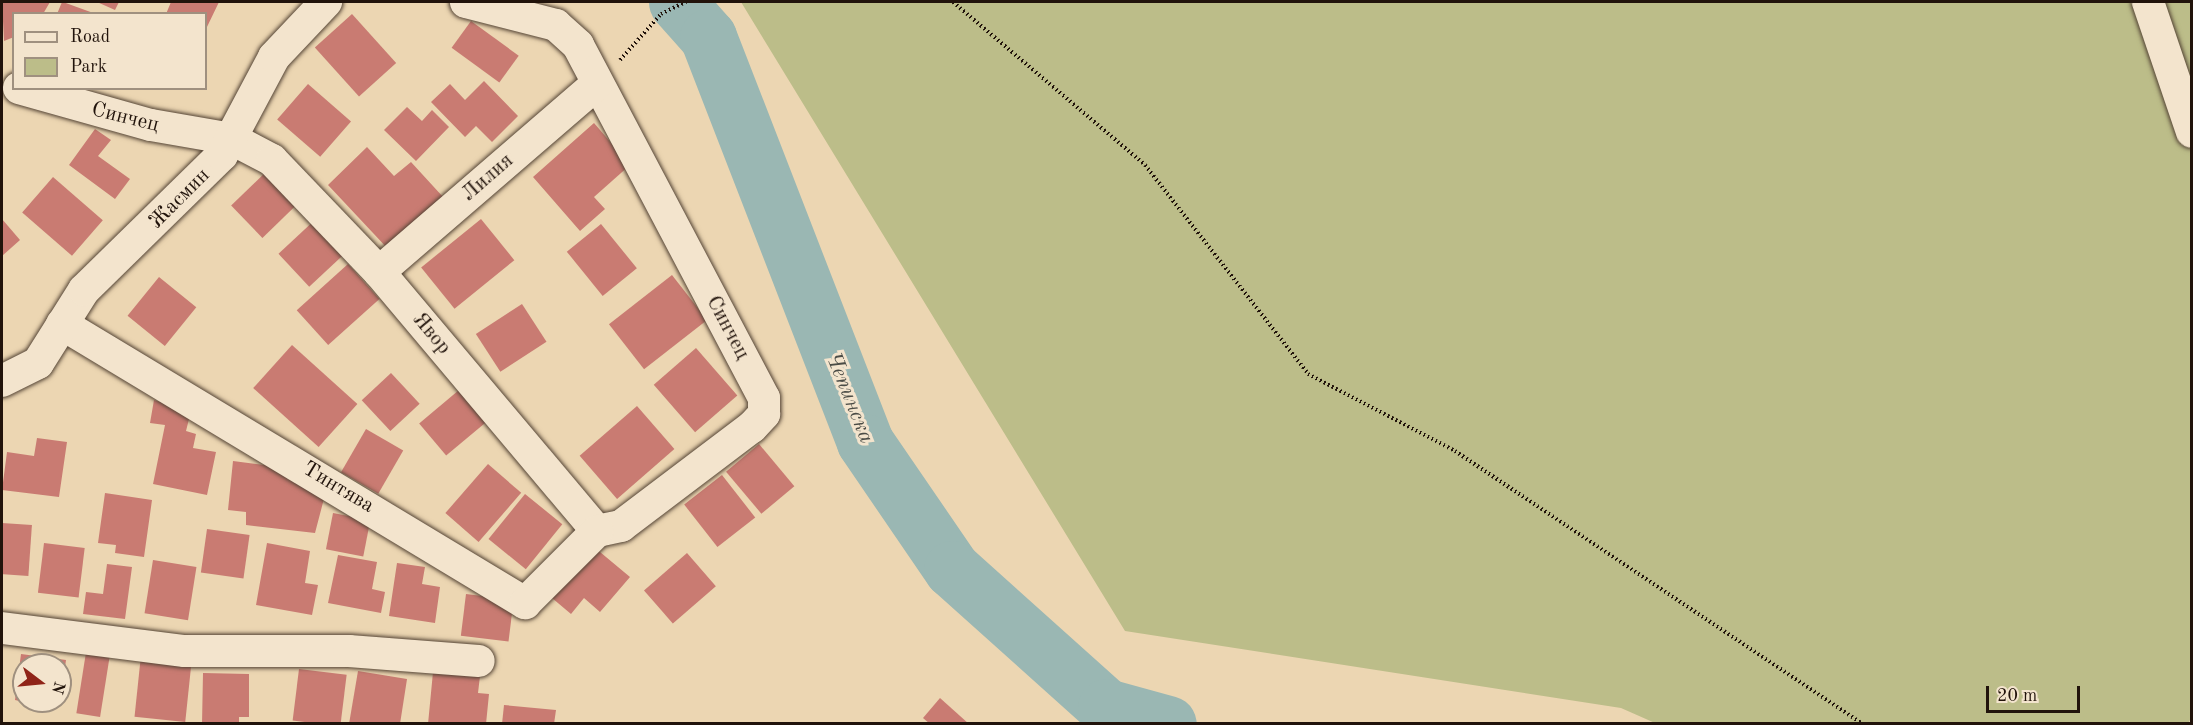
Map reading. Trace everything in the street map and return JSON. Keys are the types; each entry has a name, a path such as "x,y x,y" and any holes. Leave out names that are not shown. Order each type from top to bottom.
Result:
{"street":[{"name":"Жасмин","path":"9,379 38,363 84,290 209,171 232,140 274,57 325,2"},
{"name":"Синчец","path":"466,2 556,25 578,45 764,398 764,414 752,427 609,529"},
{"path":"2148,2 2192,132"},
{"name":"Лилия","path":"379,272 597,84"},
{"name":"Синчец","path":"26,90 151,125 232,140"},
{"name":"Явор","path":"232,140 254,147 272,160 379,272 609,529"},
{"name":"Тинтява","path":"62,324 525,603 609,529"},
{"path":"2,628 185,651 349,651 479,661"}],"path":[{"path":"597,84 662,14 686,2"},
{"path":"953,2 1144,165 1308,374 1455,451 1863,723"}],"green space":[{"path":"741,2 2191,2 2191,718 2188,724 1655,723 1621,708 1125,631"}],"building":[{"path":"2,2 50,2 44,12 12,12 12,38 4,41"},
{"path":"63,2 90,12 58,12"},
{"path":"97,2 119,2 115,10"},
{"path":"171,2 219,2 207,27 207,12 167,12"},
{"path":"352,14 396,63 359,97 315,47"},
{"path":"471,21 519,56 499,82 452,48"},
{"path":"484,81 518,116 492,142 476,126 465,137 431,102 450,84 465,100"},
{"path":"308,84 351,121 320,157 277,119"},
{"path":"407,107 422,121 432,110 449,127 416,161 384,130"},
{"path":"594,123 630,165 594,197 605,209 580,231 533,177"},
{"path":"95,129 111,140 98,156 130,179 115,199 69,165"},
{"path":"367,147 394,176 411,162 444,198 388,249 328,185"},
{"path":"270,168 301,200 262,238 231,206"},
{"path":"53,177 103,220 72,256 22,212"},
{"path":"318,217 349,250 309,287 279,254"},
{"path":"2,219 20,240 2,256"},
{"path":"481,219 514,260 455,309 421,267"},
{"path":"601,224 637,268 603,296 567,252"},
{"path":"348,264 379,299 328,345 297,310"},
{"path":"672,275 707,320 644,369 609,324"},
{"path":"159,277 196,307 165,346 128,316"},
{"path":"522,304 547,342 500,372 476,334"},
{"path":"292,345 357,404 319,447 253,388"},
{"path":"696,348 737,396 695,432 654,385"},
{"path":"391,373 420,404 390,431 362,400"},
{"path":"459,390 486,422 446,456 419,423"},
{"path":"154,400 191,411 186,431 196,434 193,448 216,452 207,495 153,484 165,425 150,423"},
{"path":"637,406 674,449 617,499 580,456"},
{"path":"366,429 403,450 378,494 341,472"},
{"path":"37,438 67,442 59,497 2,490 7,452 34,456"},
{"path":"759,444 794,486 761,514 726,472"},
{"path":"233,461 289,468 287,479 326,491 315,533 246,525 246,512 228,510"},
{"path":"488,464 521,493 479,542 445,513"},
{"path":"722,475 755,518 717,547 684,505"},
{"path":"105,493 152,500 144,557 115,553 116,545 98,543"},
{"path":"525,494 562,524 526,569 488,539"},
{"path":"333,513 370,520 363,557 326,549"},
{"path":"2,523 32,525 28,576 2,574"},
{"path":"207,529 250,535 243,579 201,573"},
{"path":"44,543 85,548 79,598 38,593"},
{"path":"267,543 310,551 305,583 318,585 312,615 256,605"},
{"path":"594,547 630,577 600,612 584,598 571,614 552,598"},
{"path":"687,553 716,586 673,624 644,590"},
{"path":"338,555 377,562 372,589 385,592 381,613 328,603"},
{"path":"153,560 196,567 188,620 145,613"},
{"path":"397,563 425,567 422,584 440,587 435,623 389,616"},
{"path":"107,564 132,567 125,619 83,614 86,592 103,594"},
{"path":"466,594 514,600 509,642 461,636"},
{"path":"87,646 111,650 100,717 76,713"},
{"path":"141,655 192,660 185,722 135,717"},
{"path":"299,669 347,675 341,724 293,721"},
{"path":"358,671 407,679 400,724 349,724"},
{"path":"433,672 480,676 478,693 489,694 486,724 428,724"},
{"path":"203,673 249,674 249,717 239,717 239,724 202,724"},
{"path":"940,698 969,724 930,724 923,718"},
{"path":"504,705 556,710 554,724 502,724"}],"waterway":[{"name":"Чепинска","path":"677,2 708,37 865,442 952,569 1106,707 1168,724"}]}
